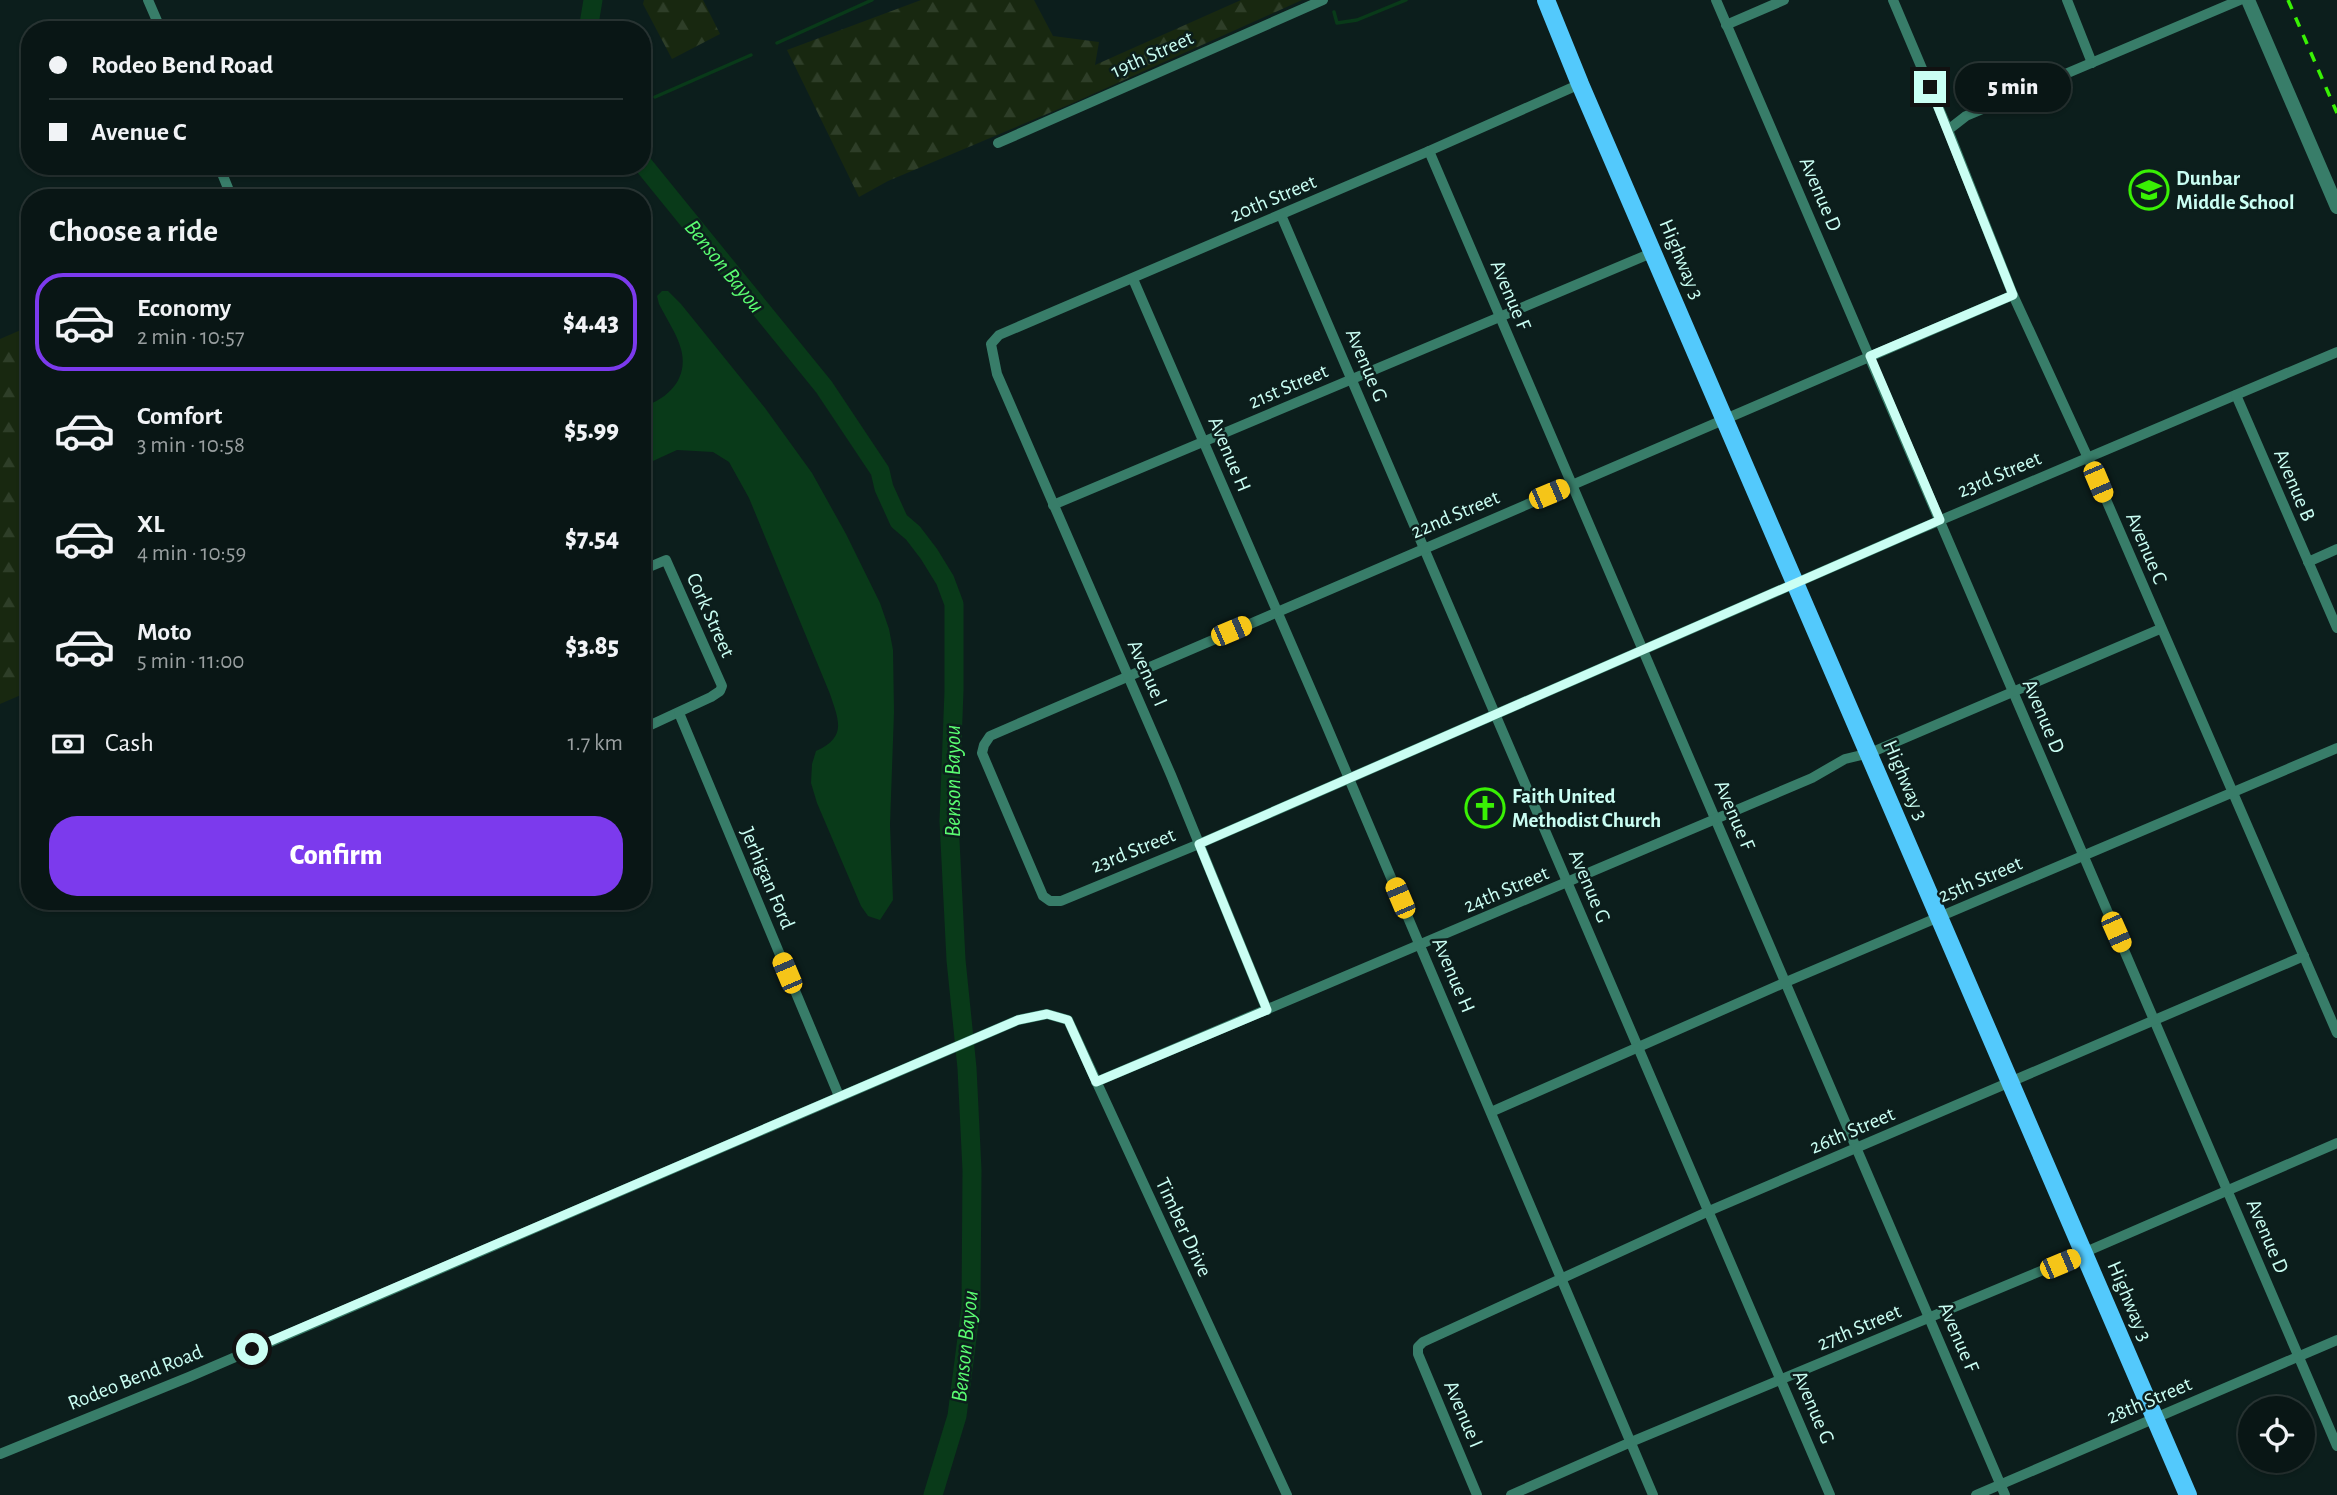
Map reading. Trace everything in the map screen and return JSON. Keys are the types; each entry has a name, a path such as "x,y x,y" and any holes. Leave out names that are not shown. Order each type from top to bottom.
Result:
{"main road":[{"name":"Highway 3","path":"1546,0 2188,1495"}],"street":[{"path":"148,0 157,21"},
{"name":"19th Street","path":"998,143 1323,0"},
{"name":"Avenue D","path":"1716,0 2337,1446"},
{"path":"1726,25 1784,0"},
{"name":"Avenue C","path":"1893,0 2013,295 2088,458 2337,1033"},
{"path":"2067,0 2092,63"},
{"path":"1948,130 1966,116 2240,0"},
{"path":"2248,0 2337,206"},
{"name":"20th Street","path":"992,353 991,344 999,335 1580,84"},
{"name":"Avenue F","path":"1429,151 2003,1490"},
{"name":"Avenue G","path":"1281,215 1830,1495"},
{"name":"21st Street","path":"1053,505 1654,252"},
{"name":"Avenue H","path":"1133,279 1653,1495"},
{"name":"22nd Street","path":"1061,901 1050,901 1043,896 982,753 990,736 2013,295"},
{"name":"23rd Street","path":"1061,901 1349,779 1940,520 2337,352"},
{"name":"Avenue I","path":"992,353 997,374 1128,676 1267,1010"},
{"name":"Avenue B","path":"2236,396 2337,628"},
{"path":"2308,562 2337,549"},
{"name":"Cork Street","path":"651,566 666,560 722,686 720,691 711,697 679,713"},
{"name":"24th Street","path":"1096,1082 1716,820 1812,778 1845,759 1870,753 2160,629"},
{"path":"651,725 679,713"},
{"name":"Jerhigan Ford","path":"679,713 839,1096"},
{"name":"25th Street","path":"1491,1112 1786,982 2337,748"},
{"name":"26th Street","path":"1418,1347 1423,1342 1709,1211 2304,956"},
{"name":"Timber Drive","path":"1018,1020 1047,1014 1068,1020 1287,1495"},
{"name":"Rodeo Bend Road","path":"0,1454 189,1377 1018,1020"},
{"name":"27th Street","path":"1511,1495 1631,1442 2085,1253 2337,1143"},
{"name":"28th Street","path":"1976,1495 2003,1490 2155,1418 2337,1340"},
{"name":"Avenue I","path":"1418,1347 1418,1354 1477,1495"}],"green space":[{"path":"644,0 703,0 720,34 672,59 643,4"},
{"path":"921,0 1034,0 1053,36 1099,42 1095,65 1241,0 1302,0 1073,103 888,181 859,197 787,50"},
{"path":"21,330 21,695 0,704 0,339"}],"shaded area":[{"path":"662,291 668,291 681,304 765,408 812,473 880,603 893,650 894,712 890,825 893,900 880,920 868,916 861,906 817,803 811,783 812,764 816,751 833,740 838,720 830,694 749,498 729,462 713,452 677,450 651,462 651,403 660,399 674,386 682,370 683,360 679,343 657,296"}],"waterway":[{"name":"Benson Bayou","path":"590,21 593,0"},
{"path":"777,43 872,0"},
{"path":"1334,12 1337,23 1357,20 1406,0"},
{"path":"655,97 751,55"},
{"name":"Benson Bayou","path":"651,174 824,387 880,471 884,488 899,521 913,533 929,554 945,580 954,604 949,821 956,960 967,1068 972,1170 971,1307 957,1416 933,1495"}],"railway":[{"path":"2288,0 2337,113"}],"place":[{"name":"Dunbar Middle School","path":"2149,190"},
{"name":"Faith United Methodist Church","path":"1485,808"}],"route":[{"path":"252,1349 1018,1020 1047,1014 1068,1020 1096,1082 1267,1010 1199,844 1940,520 1870,356 2013,295 1930,87"}]}
